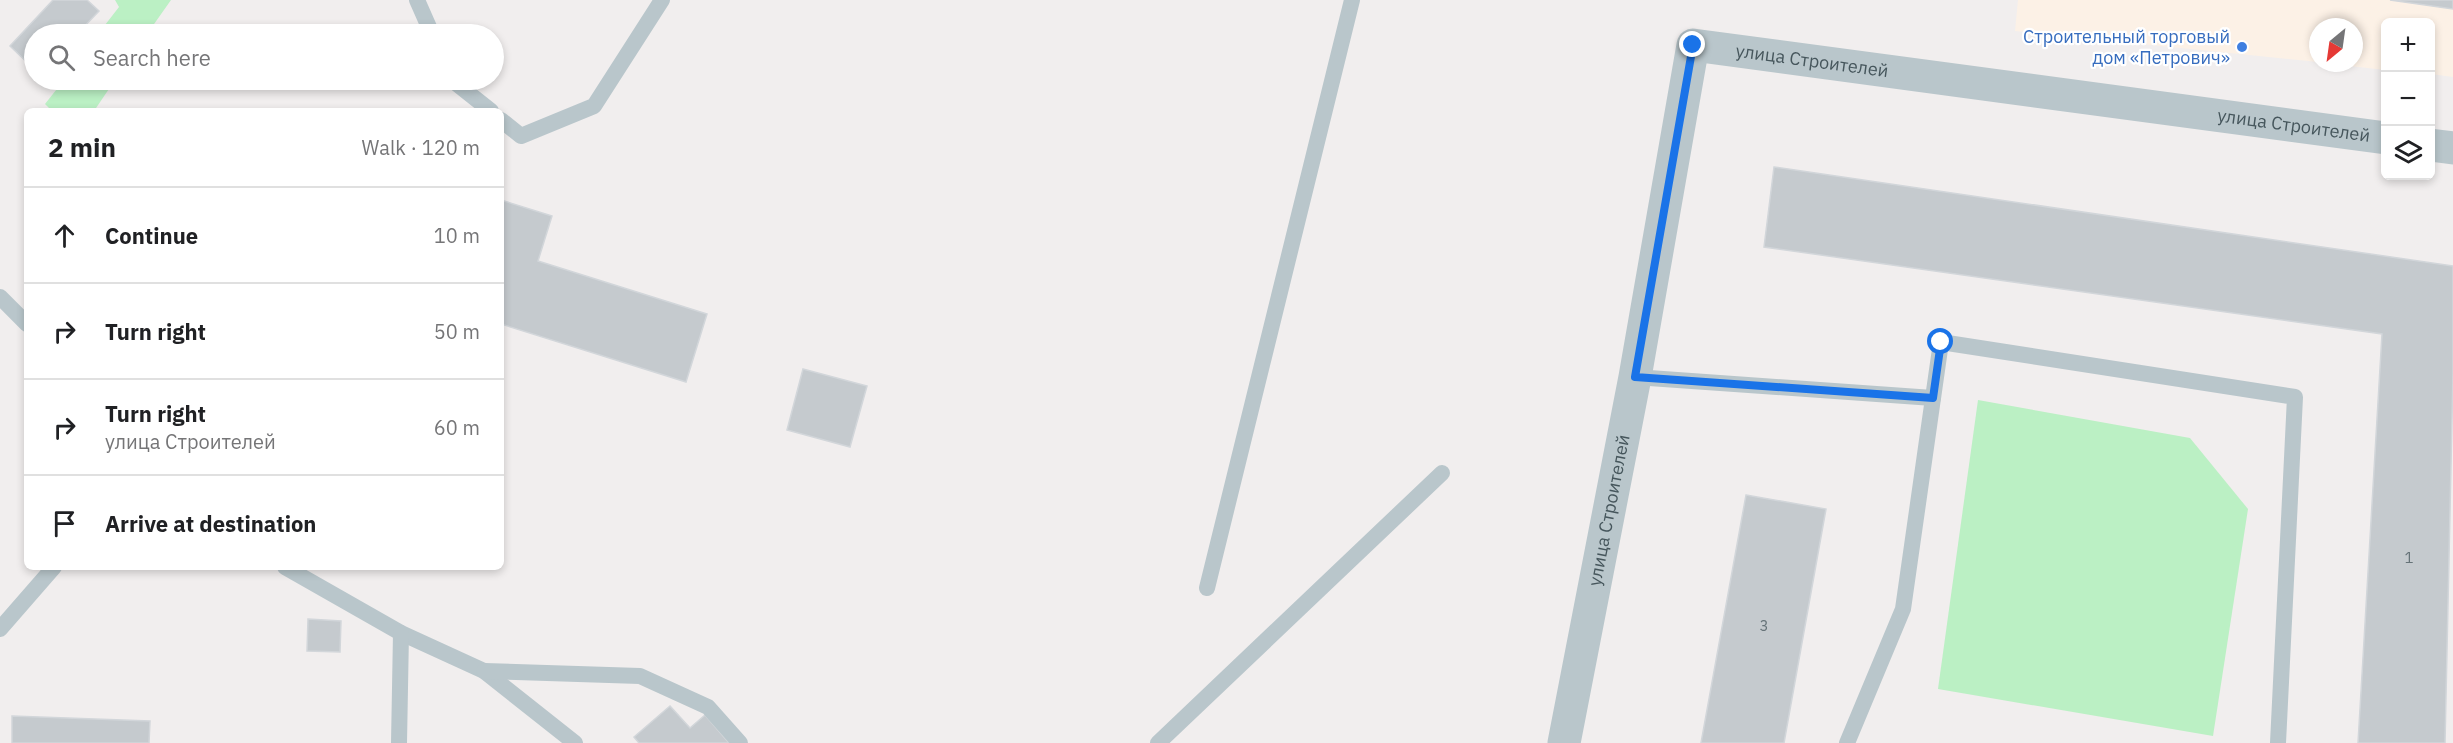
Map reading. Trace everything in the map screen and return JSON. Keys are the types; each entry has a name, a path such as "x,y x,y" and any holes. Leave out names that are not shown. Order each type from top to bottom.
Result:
{"street":[{"name":"улица Строителей","path":"1564,743 1635,377 1693,45 2381,137"},
{"path":"2435,145 2453,148"}],"lane":[{"path":"417,0 428,24"},
{"path":"504,122 521,136 594,106 662,0"},
{"path":"1207,588 1352,0"},
{"path":"464,90 486,108"},
{"path":"0,297 24,321"},
{"path":"1847,743 1903,609 1941,342 2295,397 2278,743"},
{"path":"1635,377 1933,398"},
{"path":"1158,743 1442,473"},
{"path":"0,629 51,570"},
{"path":"290,570 401,633 484,670 575,743"},
{"path":"399,743 401,633"},
{"path":"484,670 640,676 708,706 740,743"}],"shaded area":[{"name":"Строительный торговый дом «Петрович»","path":"2018,0 2453,0 2453,77 2435,75 2435,18 2381,18 2381,70 2363,68 2363,18 2309,18 2309,61 2015,31"}],"green space":[{"path":"115,0 171,0 154,24 106,24 119,7"},
{"path":"56,90 108,90 96,108 49,108 45,104"},
{"path":"1978,400 2190,438 2248,509 2213,736 1938,689"}],"building":[{"path":"53,0 87,0 99,11 87,24 31,24"},
{"path":"2390,0 2453,0 2453,9"},
{"path":"24,31 24,59 10,46"},
{"path":"1774,167 2453,266 2445,743 2358,743 2382,334 1764,247"},
{"path":"504,201 552,216 538,261 707,314 686,382 504,325"},
{"path":"803,369 867,386 850,447 787,430"},
{"path":"1746,495 1826,509 1784,743 1701,743"},
{"path":"308,619 341,621 340,652 307,651"},
{"path":"670,706 690,728 705,715 729,743 639,743 634,737"},
{"path":"12,716 150,721 149,743 12,743"}],"place":[{"name":"Строительный торговый дом «Петрович»","path":"2242,47"}],"route":[{"path":"1693,45 1635,377 1933,398 1941,342"}]}
